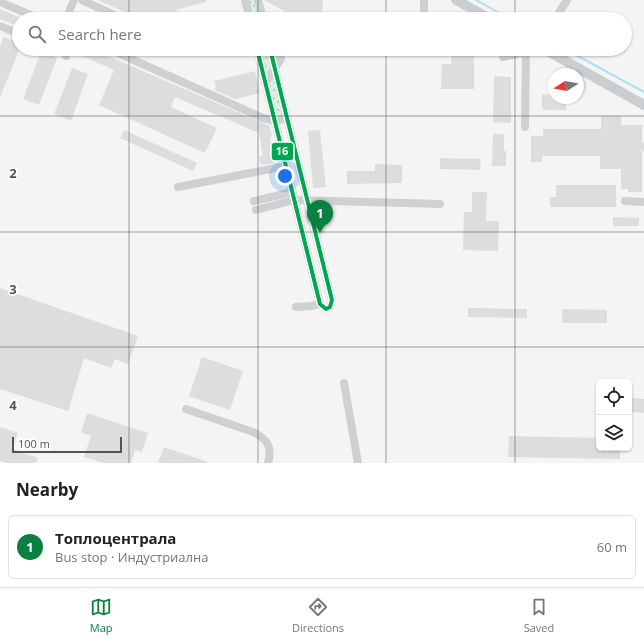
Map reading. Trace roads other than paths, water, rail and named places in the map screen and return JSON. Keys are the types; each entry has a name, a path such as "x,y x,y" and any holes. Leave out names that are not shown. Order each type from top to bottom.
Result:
{"main road":[{"path":"456,0 477,12"},
{"path":"556,56 644,105"}],"street":[{"path":"69,12 74,0"},
{"path":"82,0 108,12"},
{"path":"245,0 248,12"},
{"path":"258,0 261,12"},
{"path":"424,0 424,12"},
{"path":"559,12 566,0"},
{"path":"0,2 24,12"},
{"path":"0,26 12,31"},
{"path":"129,56 263,118 275,121 287,118"},
{"path":"259,56 320,304 326,309 330,307 332,300 272,56"},
{"path":"265,83 281,58 281,56"},
{"path":"525,127 526,56"},
{"path":"178,187 286,166"},
{"path":"256,210 293,196"},
{"path":"254,201 293,196 308,200 440,204"},
{"path":"625,200 644,202"},
{"path":"296,307 320,304"},
{"path":"344,383 358,463"},
{"path":"186,409 253,432 263,437 269,445 270,458 268,463"}],"waterway":[{"path":"476,0 497,12"},
{"path":"578,56 644,92"}],"place":[{"name":"Топлоцентрала","path":"320,233"}]}
